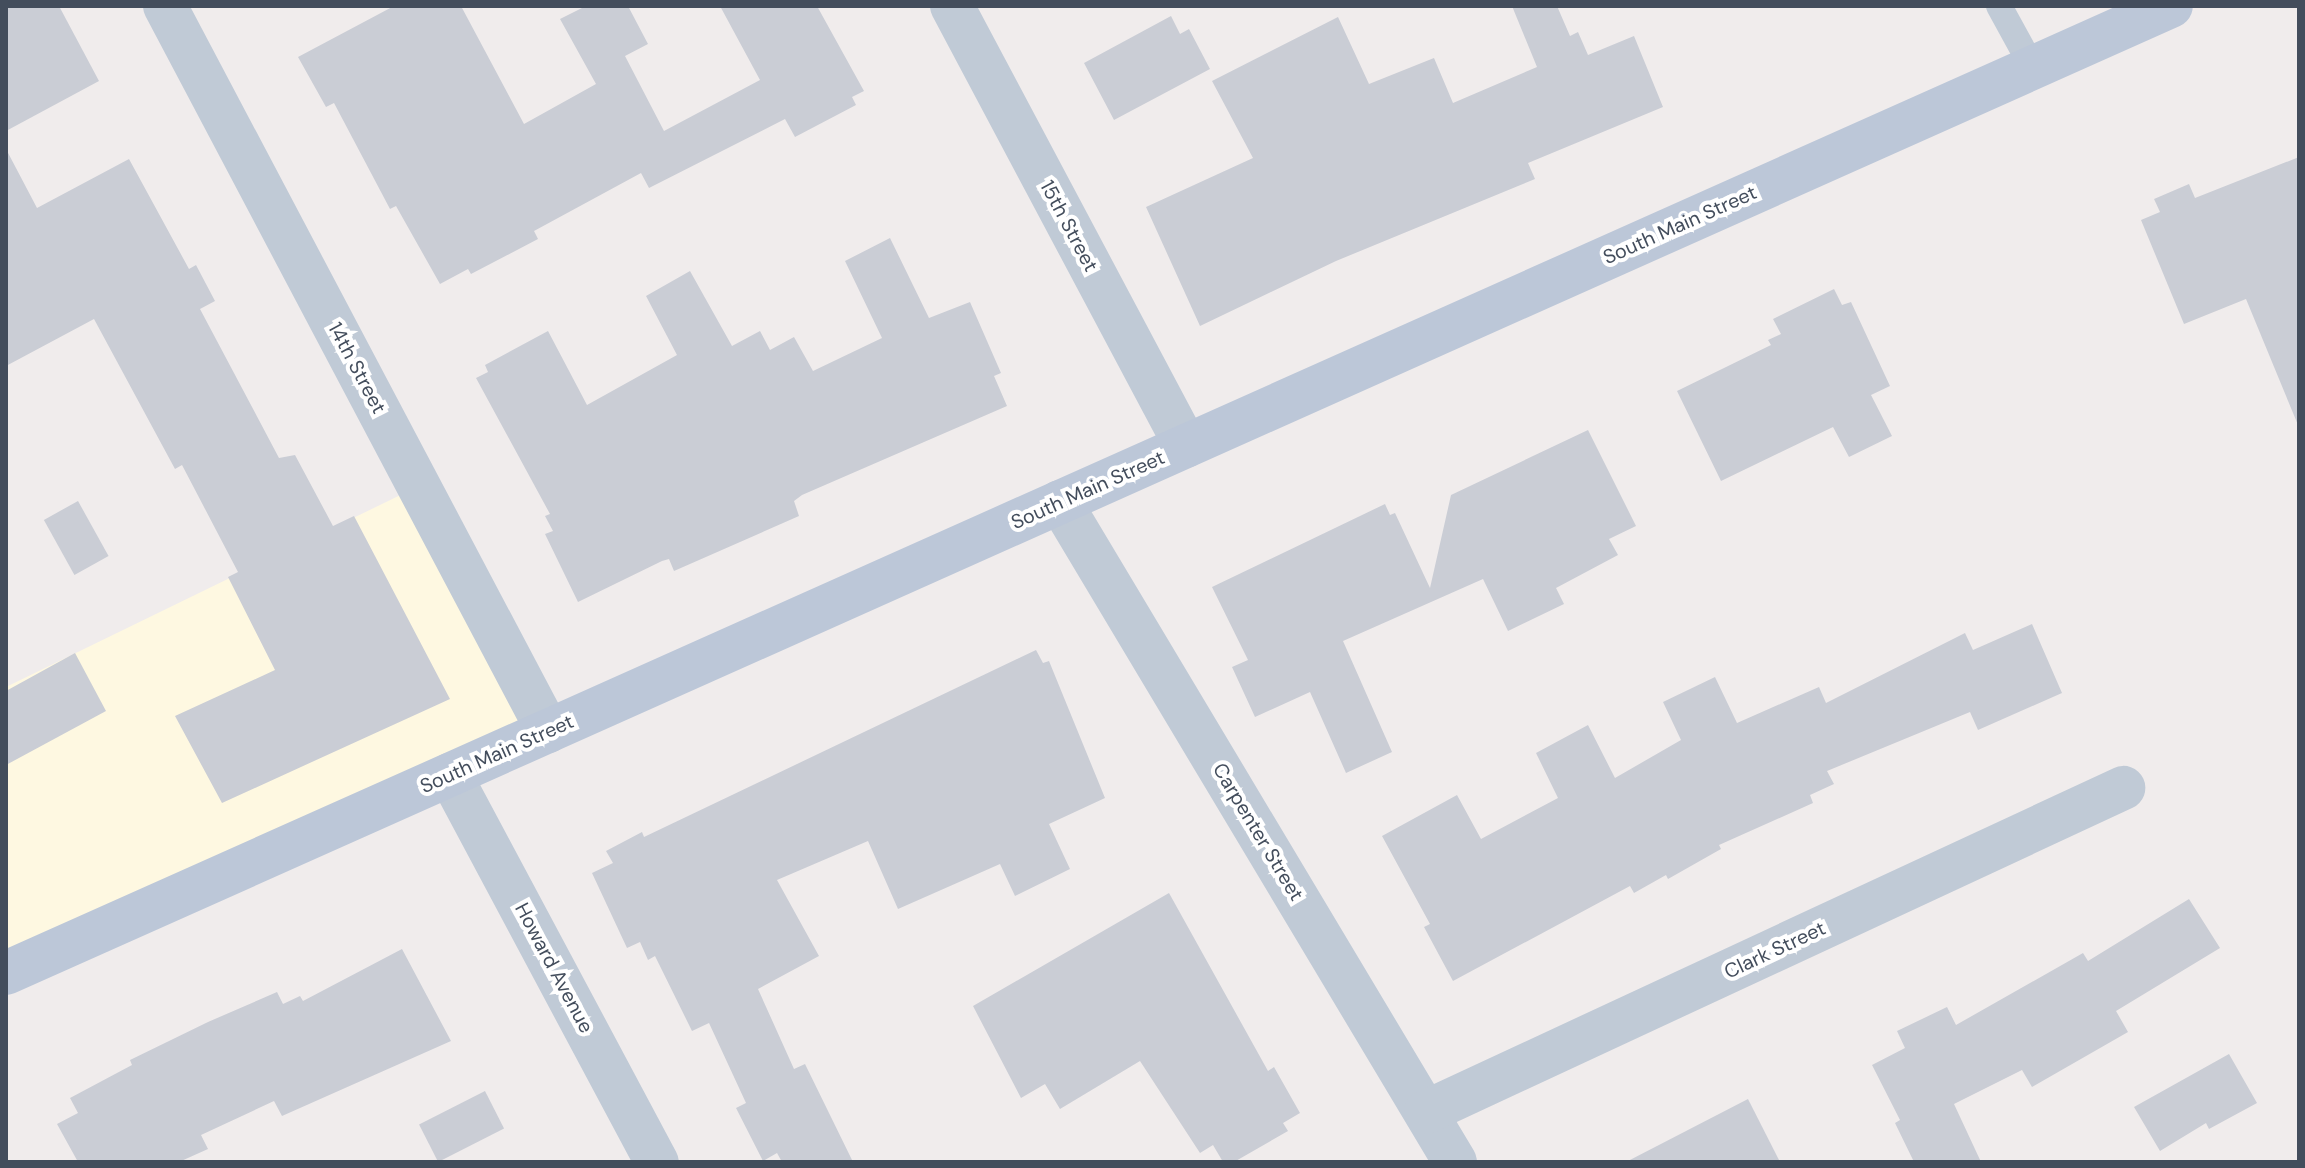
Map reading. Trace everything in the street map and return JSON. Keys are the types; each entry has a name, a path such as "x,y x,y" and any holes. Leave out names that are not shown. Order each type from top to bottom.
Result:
{"main road":[{"name":"South Main Street","path":"6,973 2171,6"}],"street":[{"name":"14th Street","path":"165,6 548,731"},
{"name":"15th Street","path":"952,6 1186,446"},
{"name":"Carpenter Street","path":"1060,502 1455,1162"},
{"name":"Howard Avenue","path":"450,775 657,1162"},
{"name":"Clark Street","path":"1426,1112 2123,788"}],"lane":[{"path":"1999,6 2033,68"}],"shaded area":[{"path":"419,486 548,731 6,973 6,687"}],"building":[{"path":"6,6 59,6 99,81 6,131"},
{"path":"394,6 461,6 524,124 596,84 560,19 586,6 628,6 648,44 625,56 664,131 760,80 720,6 817,6 864,91 852,97 856,105 795,137 785,119 649,188 641,173 534,231 538,239 471,274 468,269 440,284 396,206 390,209 334,103 326,107 298,57"},
{"path":"1512,6 1557,6 1570,36 1578,32 1588,55 1634,36 1663,107 1528,163 1535,179 1336,261 1200,326 1146,207 1253,158 1212,81 1338,17 1369,84 1434,58 1453,103 1537,67"},
{"path":"1171,16 1180,34 1189,29 1210,69 1114,120 1084,63"},
{"path":"6,149 37,208 129,159 189,269 196,265 215,301 200,309 279,458 295,455 333,526 354,516 450,699 222,803 175,716 275,670 228,577 238,572 182,465 175,469 94,319 6,366"},
{"path":"2299,157 2298,425 2246,299 2184,324 2141,220 2160,212 2154,199 2189,184 2195,198"},
{"path":"890,238 929,318 970,302 1001,373 994,376 1007,406 802,495 794,501 799,516 674,571 669,559 662,561 578,602 545,534 553,531 545,516 550,514 476,378 488,372 485,365 548,331 587,405 677,355 646,296 690,271 732,346 760,331 770,350 794,337 813,371 882,338 845,261"},
{"path":"1834,289 1842,305 1851,302 1890,386 1871,395 1892,436 1849,457 1833,427 1721,481 1677,391 1771,345 1768,340 1781,334 1773,319"},
{"path":"1588,430 1636,526 1609,539 1618,555 1556,588 1564,604 1508,631 1483,579 1343,641 1392,752 1346,773 1310,692 1255,717 1232,667 1248,660 1212,587 1385,504 1390,515 1395,513 1430,588 1451,495"},
{"path":"78,501 109,556 74,575 44,520"},
{"path":"2032,624 2062,693 1978,730 1970,712 1827,771 1834,784 1810,795 1813,803 1719,845 1721,849 1668,879 1666,875 1634,893 1630,886 1453,981 1424,927 1430,924 1382,836 1457,795 1481,839 1558,798 1536,753 1588,725 1615,778 1681,740 1663,702 1715,677 1737,723 1819,687 1826,703 1965,633 1973,650"},
{"path":"1036,650 1043,663 1049,661 1105,798 1049,824 1070,869 1015,896 1000,864 898,909 868,841 777,880 819,956 758,989 794,1069 805,1064 853,1162 782,1162 777,1153 763,1161 736,1108 746,1103 709,1023 692,1031 655,956 648,960 640,942 627,948 592,873 613,863 606,851 642,832 644,837"},
{"path":"75,653 106,711 6,765 6,691"},
{"path":"1169,893 1268,1071 1274,1067 1300,1113 1283,1123 1288,1131 1234,1162 1223,1162 1213,1145 1200,1153 1140,1061 1060,1109 1045,1084 1021,1098 973,1006"},
{"path":"2189,899 2220,948 2116,1011 2128,1032 2032,1087 2022,1070 1954,1104 1981,1162 1914,1162 1895,1123 1900,1120 1872,1065 1905,1048 1897,1031 1947,1007 1956,1025 2083,953 2088,961"},
{"path":"402,949 451,1041 282,1116 274,1101 201,1135 208,1149 179,1162 78,1162 57,1124 78,1113 70,1098 132,1065 130,1060 208,1022 277,992 283,1004 300,996 303,1001"},
{"path":"2229,1054 2257,1103 2209,1129 2206,1123 2160,1151 2134,1107"},
{"path":"485,1091 504,1128 438,1162 419,1125"},
{"path":"1748,1099 1780,1162 1626,1162"}]}
